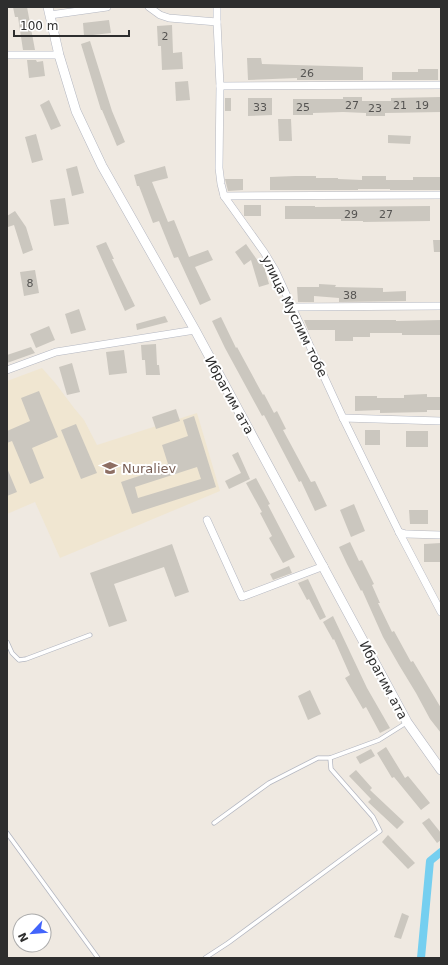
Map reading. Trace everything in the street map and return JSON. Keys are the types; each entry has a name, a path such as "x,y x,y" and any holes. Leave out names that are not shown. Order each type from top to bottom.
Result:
{"street":[{"path":"49,11 107,7"},
{"path":"149,7 160,15 169,18 217,22"},
{"name":"улица Муслим тобе","path":"217,7 220,86 220,168 221,184 224,196 276,270 343,418 399,532 441,612"},
{"name":"Ибрагим ата","path":"49,11 59,56 76,110 102,166 195,330 324,566 407,722 441,770"},
{"path":"7,55 59,56"},
{"path":"220,86 441,85"},
{"path":"224,196 441,195"},
{"path":"292,307 441,306"},
{"path":"7,370 56,352 195,330"},
{"path":"343,418 441,421"},
{"path":"207,520 242,597 324,566"},
{"path":"399,532 406,534 441,535"}],"lane":[{"path":"7,642 12,653 20,660 90,635"},
{"path":"214,823 269,783 318,758 330,758 379,740 407,722"},
{"path":"205,958 228,943 380,831 373,817 331,769 330,758"},
{"path":"7,834 98,958"}],"shaded area":[{"name":"Nuraliev","path":"42,368 84,420 97,445 197,413 220,491 60,558 35,502 7,514 7,381"}],"building":[{"path":"13,7 27,7 35,50 23,50 18,17 15,17"},
{"path":"109,20 111,33 84,36 83,23"},
{"path":"172,25 173,53 182,52 183,69 162,70 161,46 158,46 157,26"},
{"path":"90,41 112,111 125,142 117,146 101,110 81,44"},
{"path":"247,58 261,58 262,64 363,67 363,80 297,80 297,78 248,80"},
{"path":"27,60 36,60 37,62 43,61 45,76 29,78"},
{"path":"418,69 438,69 438,80 392,80 392,72 418,72"},
{"path":"188,81 190,100 176,101 175,82"},
{"path":"343,97 362,97 362,101 391,101 391,98 441,97 441,112 385,113 385,116 366,116 366,113 343,112 293,115 293,99 343,99"},
{"path":"225,98 231,98 231,111 225,111"},
{"path":"248,98 272,98 272,115 248,116"},
{"path":"49,100 61,126 51,130 40,105"},
{"path":"278,119 291,119 292,141 279,141"},
{"path":"36,134 43,160 32,163 25,137"},
{"path":"388,135 411,136 410,144 388,143"},
{"path":"77,166 84,193 72,196 66,169"},
{"path":"165,166 168,178 152,182 168,222 174,220 189,257 208,250 213,260 195,267 211,300 200,305 178,257 174,258 159,221 153,223 139,186 137,186 134,175"},
{"path":"316,176 316,178 362,180 362,176 386,176 386,180 413,180 413,177 441,177 441,190 270,190 270,177"},
{"path":"225,179 243,179 243,190 228,191"},
{"path":"65,198 69,224 54,226 50,200"},
{"path":"244,205 261,205 261,216 244,216"},
{"path":"285,206 430,206 430,221 363,222 341,221 341,219 285,219"},
{"path":"15,211 26,227 33,250 23,254 14,225 8,227 7,216"},
{"path":"433,240 441,240 441,252 434,252"},
{"path":"106,242 114,259 112,259 135,306 125,311 96,246"},
{"path":"246,244 260,264 263,263 269,284 259,287 251,260 244,265 235,252"},
{"path":"35,270 39,293 24,296 20,272"},
{"path":"319,284 336,285 335,287 383,288 383,292 406,291 406,301 339,302 339,298 314,296 314,302 298,302 297,287 319,287"},
{"path":"79,309 86,330 71,334 65,314"},
{"path":"165,316 168,322 137,330 136,324"},
{"path":"221,317 236,348 237,347 263,395 264,394 274,413 277,411 286,429 283,430 311,482 315,481 327,506 315,511 301,481 299,482 264,415 262,416 225,348 212,321"},
{"path":"304,320 441,320 441,335 370,333 370,337 353,337 353,341 335,341 335,330 308,330"},
{"path":"49,326 55,340 36,348 30,334"},
{"path":"156,344 157,365 159,365 160,375 146,375 145,360 142,360 141,345"},
{"path":"31,347 35,353 7,363 7,355"},
{"path":"124,350 127,373 109,375 106,352"},
{"path":"72,363 80,392 67,395 59,367"},
{"path":"39,391 58,437 32,448 44,478 30,484 12,441 7,443 7,431 30,421 21,398"},
{"path":"427,394 427,397 441,397 441,410 427,410 427,412 380,413 380,410 355,411 355,396 404,398 404,395"},
{"path":"176,409 180,421 156,429 152,417"},
{"path":"194,416 216,487 132,514 121,482 142,475 141,473 168,464 162,445 188,436 183,420","holes":["197,467 201,479 138,498 135,487"]},
{"path":"76,424 97,473 81,479 61,430"},
{"path":"365,430 380,430 380,445 365,445"},
{"path":"406,431 428,431 428,447 406,447"},
{"path":"238,452 250,479 229,489 225,481 241,473 232,455"},
{"path":"7,468 17,492 7,496"},
{"path":"256,478 295,557 283,563 269,538 272,536 260,513 262,512 246,483"},
{"path":"354,504 365,531 351,537 340,510"},
{"path":"409,510 428,510 428,524 410,524"},
{"path":"350,542 359,561 362,560 374,584 372,585 380,603 378,603 392,632 394,631 411,662 413,661 441,708 441,733 430,719 383,637 362,590 361,591 347,564 339,547"},
{"path":"441,543 441,562 424,562 424,544"},
{"path":"172,544 189,592 175,597 164,567 114,584 127,621 109,627 90,573"},
{"path":"289,566 292,573 273,580 270,574"},
{"path":"308,579 326,617 320,620 309,599 307,600 298,583"},
{"path":"333,616 367,688 390,728 380,733 366,707 363,709 345,678 350,675 334,639 333,640 323,622"},
{"path":"310,690 321,714 308,720 298,696"},
{"path":"386,747 405,778 408,776 430,803 421,810 394,777 392,778 377,753"},
{"path":"371,749 375,756 360,764 356,757"},
{"path":"356,770 372,788 370,790 404,822 397,829 368,802 371,799 349,776"},
{"path":"429,818 441,833 441,840 437,843 422,823"},
{"path":"388,835 415,863 408,869 382,842"},
{"path":"402,913 409,916 401,939 394,937"}],"waterway":[{"path":"421,958 430,861 441,852"}],"place":[{"name":"Nuraliev","path":"110,468"}]}
